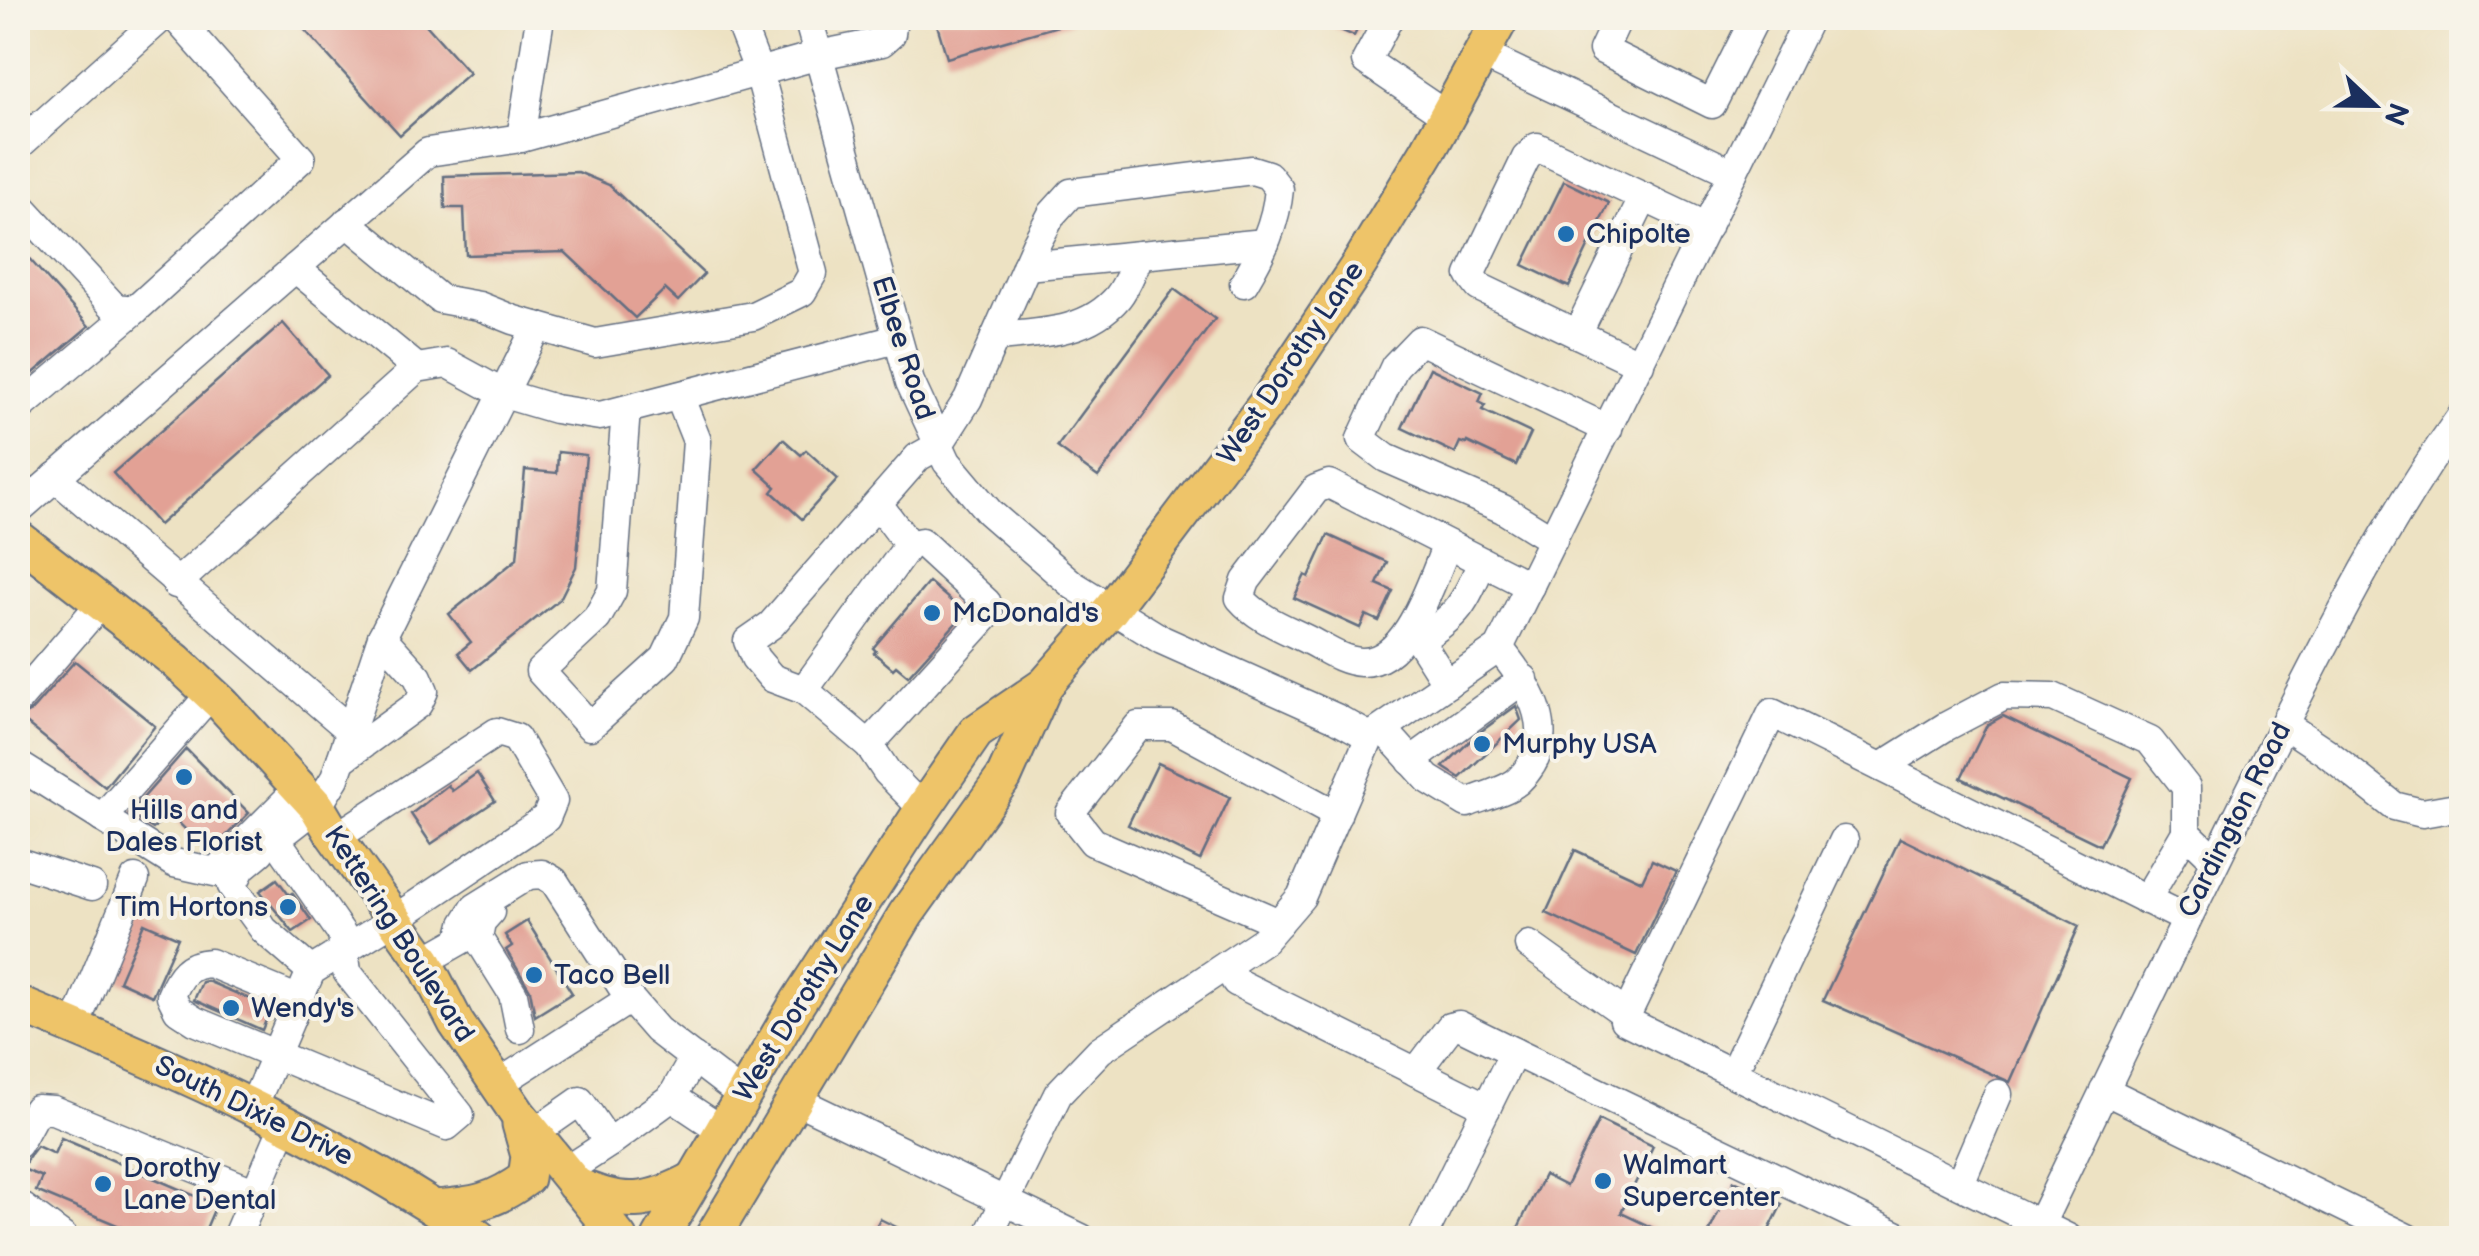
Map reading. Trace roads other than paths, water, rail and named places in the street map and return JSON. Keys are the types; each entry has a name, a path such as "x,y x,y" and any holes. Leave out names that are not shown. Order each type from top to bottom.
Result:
{"main road":[{"name":"West Dorothy Lane","path":"660,1238 798,1002 976,732 1045,684 1112,609 1178,525 1360,263 1501,18"},
{"name":"Kettering Boulevard","path":"18,538 102,602 211,694 308,798 424,961 456,1023 525,1129 619,1238"},
{"name":"West Dorothy Lane","path":"718,1233 906,914 1004,777 1045,684"},
{"name":"South Dixie Drive","path":"18,1004 253,1107 362,1162 480,1238"},
{"path":"435,1208 471,1206 502,1196 526,1178 529,1156 525,1129"},
{"path":"567,1177 601,1196 642,1200 662,1197 695,1179"}],"street":[{"path":"18,146 160,18"},
{"path":"18,409 136,310 300,159 176,18"},
{"path":"521,138 540,18"},
{"path":"347,222 440,299 479,306 595,342 753,316 802,292 813,273 759,72 738,18"},
{"name":"Elbee Road","path":"808,18 910,382 938,446 978,500 1022,544 1072,585 1162,640 1376,733"},
{"path":"18,510 428,152 521,138 819,55 882,42 891,34 893,18"},
{"path":"1389,18 1366,61 1447,116"},
{"path":"1618,18 1603,50 1712,104 1755,18"},
{"path":"987,1238 1058,1094 1100,1050 1264,940 1302,898 1376,733 1500,648 1809,18"},
{"path":"1482,54 1734,174"},
{"path":"1640,364 1479,287 1470,275 1526,158 1537,147 1707,227"},
{"path":"923,809 887,772 869,744 804,690 772,678 755,658 748,641 771,625 918,457 938,446 968,399 1052,214 1071,193 1252,170 1268,176 1278,189 1277,209 1265,244 1244,283"},
{"path":"1577,334 1644,197"},
{"path":"18,202 115,308 136,310"},
{"path":"1026,266 1265,244"},
{"path":"995,337 1062,331 1093,318 1119,296 1140,255"},
{"path":"295,268 418,368"},
{"path":"18,765 174,863 216,872 335,778 382,636 537,326"},
{"path":"176,584 418,368 447,363 504,394 555,409 600,416 897,339"},
{"path":"1553,540 1503,509 1386,458 1361,439 1395,366 1420,340 1608,429"},
{"path":"626,410 612,591 597,618 540,670 590,726 664,658 684,618 697,441 679,396"},
{"name":"Cardington Road","path":"2037,1230 2215,860 2360,575 2429,460 2462,416"},
{"path":"54,477 350,730"},
{"path":"1482,562 1463,606 1446,623 1415,634 1389,654 1365,662 1344,659 1252,612 1240,598 1246,581 1316,488 1329,484 1530,586"},
{"path":"878,504 909,545"},
{"path":"804,690 909,545 921,542 987,603 989,613 869,744"},
{"path":"1415,634 1448,544"},
{"path":"18,700 102,602"},
{"path":"1415,634 1448,684"},
{"path":"341,760 418,704 424,691 418,677 382,636"},
{"path":"1376,733 1428,778 1467,803 1516,782 1534,759 1540,733 1538,704 1500,648"},
{"path":"1411,760 1524,679"},
{"path":"102,818 211,694"},
{"path":"1880,767 2004,696 2053,697 2150,741 2186,787 2186,832 2146,900"},
{"path":"2068,1238 2037,1230 1960,1184 1624,1020 1772,713 2186,919"},
{"path":"2284,724 2394,806 2422,813 2462,806"},
{"path":"1279,923 1092,842 1070,813 1138,726 1172,726 1337,815"},
{"path":"306,966 344,950 395,919 546,818 554,801 516,738 497,732 335,838"},
{"path":"306,966 264,930 232,886 242,867 280,845 308,798"},
{"path":"2186,832 2215,860"},
{"path":"1733,1073 1844,840"},
{"path":"280,845 342,934 347,972 460,1115 447,1126 194,1021 178,1010 171,996 178,978 194,964 210,963 299,1000"},
{"path":"18,862 92,886"},
{"path":"424,961 461,940 474,908 528,874 542,874 561,892 630,1000 657,1030 744,1096"},
{"path":"74,1028 135,879"},
{"path":"520,1028 513,994 478,938 481,922 493,909 538,884 561,892"},
{"path":"461,940 539,1058"},
{"path":"1529,945 1627,1015"},
{"path":"253,1107 299,1000 306,966"},
{"path":"1227,966 1236,982 1487,1108"},
{"path":"498,1084 630,1000"},
{"path":"1416,1072 1450,1028 1459,1026 1902,1238"},
{"path":"1422,1238 1514,1052"},
{"path":"567,1177 672,1097 694,1058"},
{"path":"2104,1090 2407,1238"},
{"path":"1960,1184 1998,1094"},
{"path":"672,1097 723,1131"},
{"path":"525,1129 580,1100 609,1143"},
{"path":"796,1100 1080,1238"},
{"path":"18,1144 28,1102 256,1193"},
{"path":"236,1238 286,1124"},
{"path":"18,1204 64,1238"}],"place":[{"name":"Chipolte","path":"1566,234"},
{"name":"McDonald's","path":"932,613"},
{"name":"Murphy USA","path":"1482,744"},
{"name":"Hills and Dales Florist","path":"184,777"},
{"name":"Tim Hortons","path":"288,907"},
{"name":"Taco Bell","path":"534,975"},
{"name":"Wendy's","path":"231,1008"},
{"name":"Walmart Supercenter","path":"1603,1181"},
{"name":"Dorothy Lane Dental","path":"103,1184"}]}
